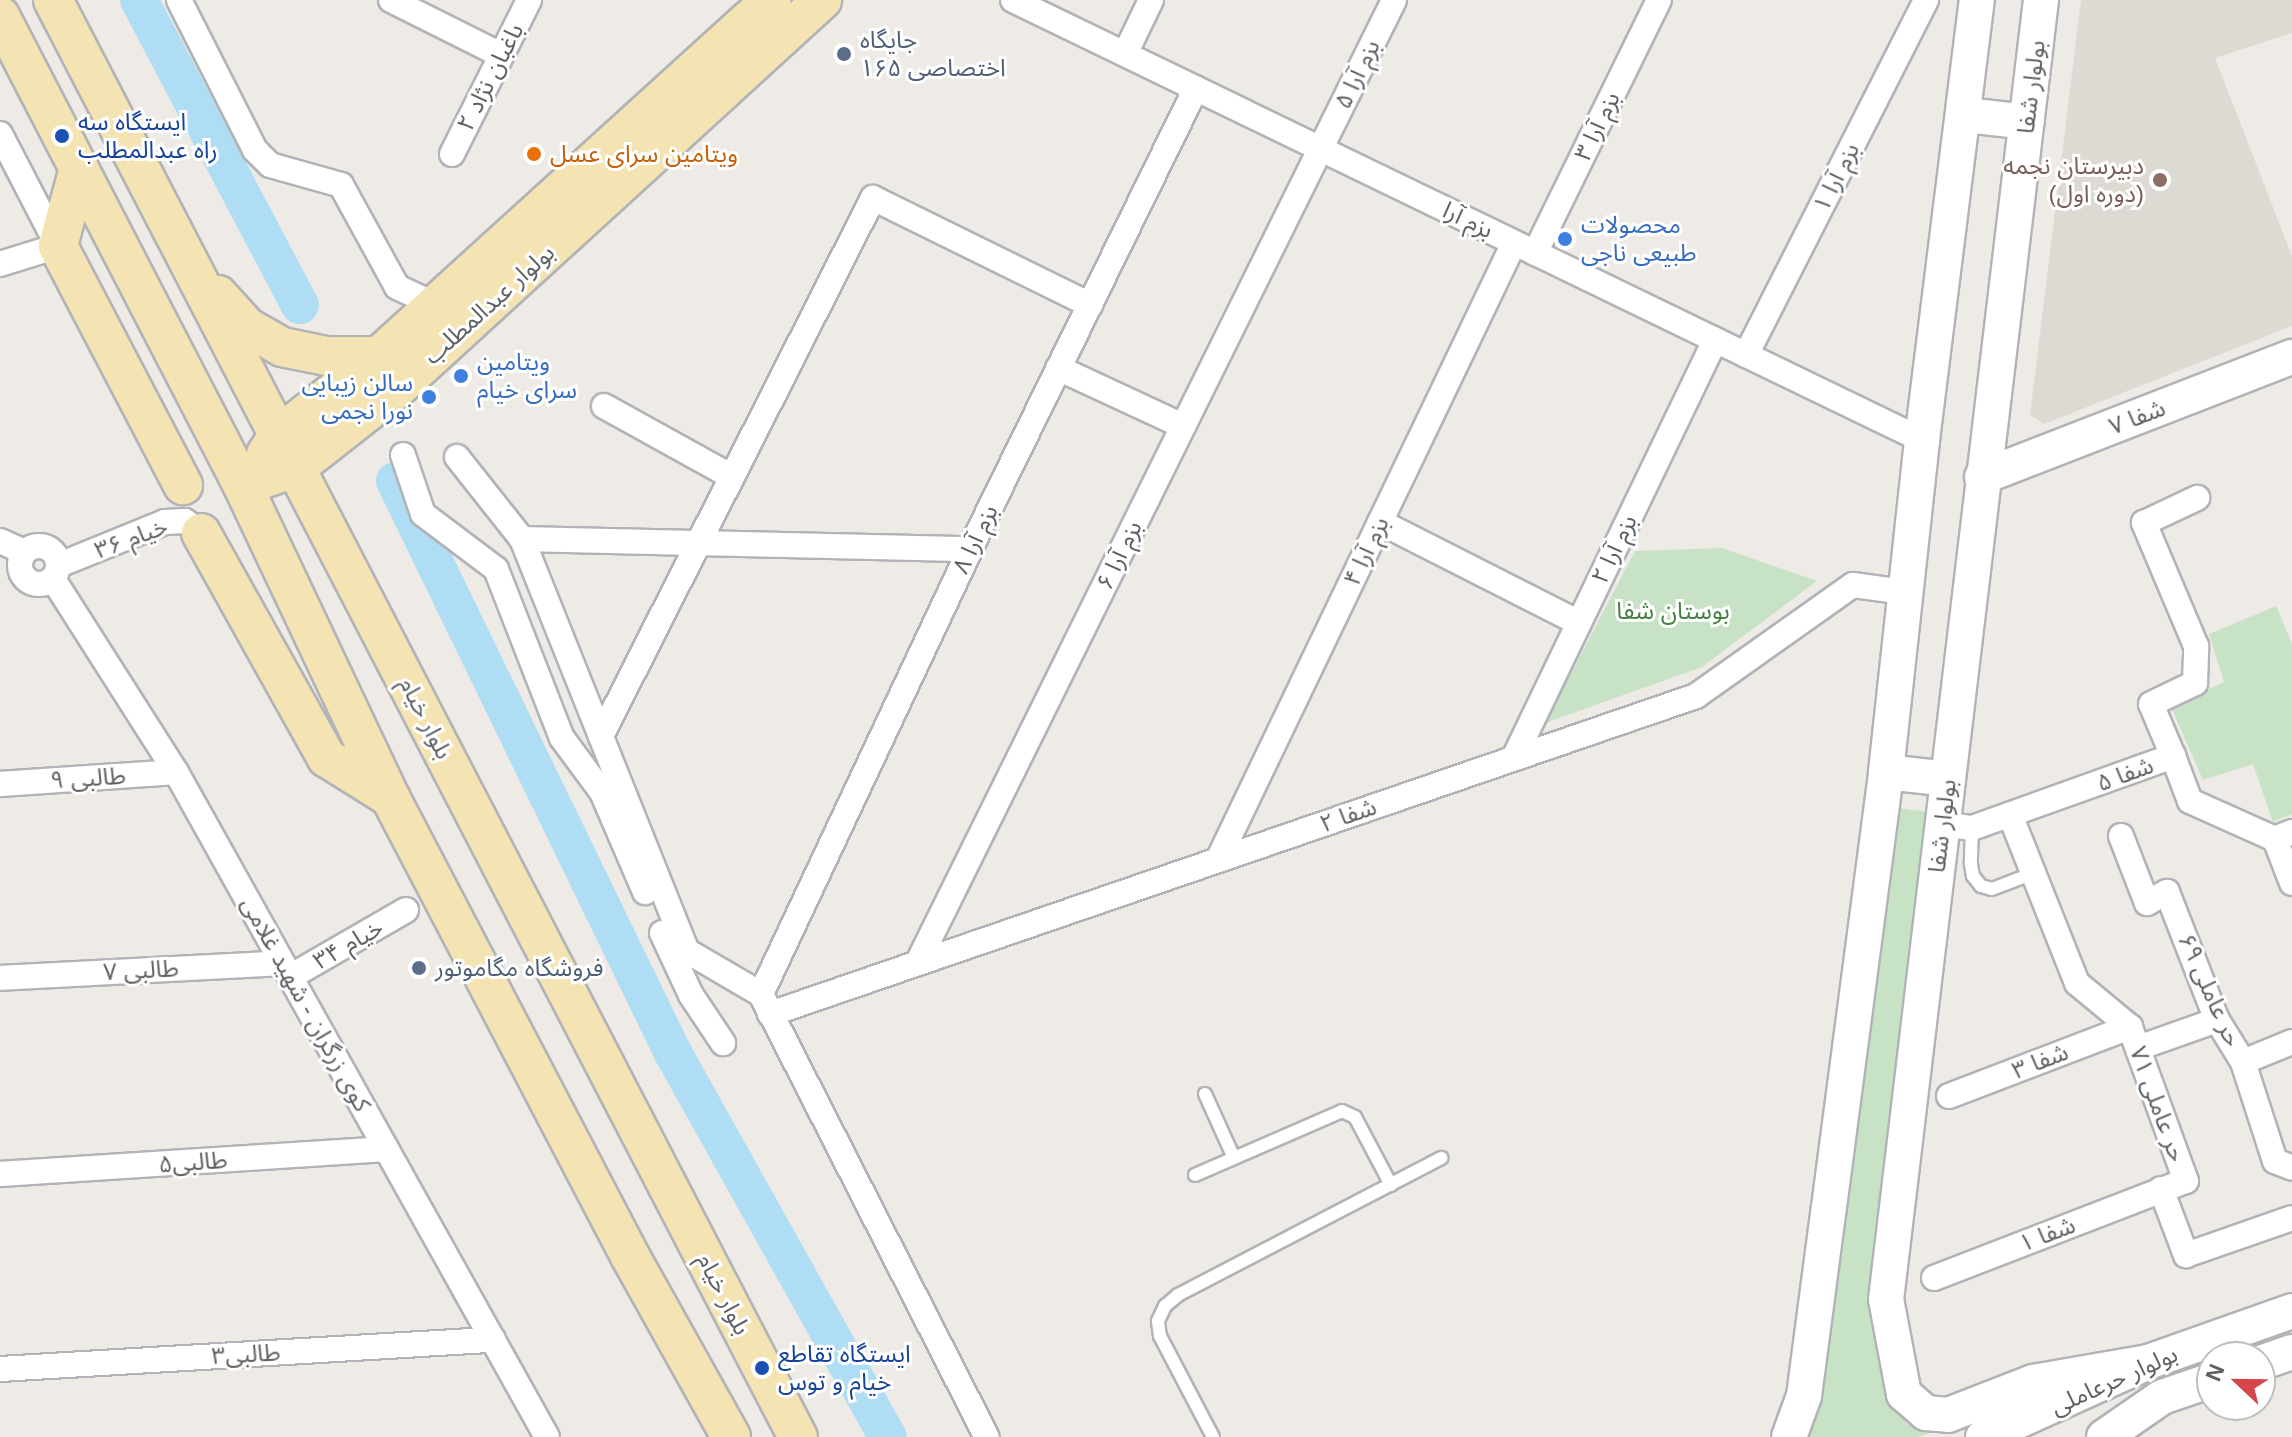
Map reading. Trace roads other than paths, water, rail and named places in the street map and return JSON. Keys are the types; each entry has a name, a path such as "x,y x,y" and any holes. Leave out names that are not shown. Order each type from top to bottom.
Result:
{"main road":[{"name":"بلوار خیام","path":"53,0 798,1437"},
{"name":"بولوار عبدالمطلب","path":"243,486 288,451 379,356 771,0"},
{"name":"بولوار عبدالمطلب","path":"288,451 394,391 822,0"},
{"path":"0,16 243,486 391,799 630,1256 731,1437"},
{"path":"79,168 58,246 183,485"},
{"path":"192,268 247,327 282,347 327,356 379,356"},
{"path":"201,533 327,758 391,799"}],"street":[{"path":"179,0 255,150 270,165 326,177 341,185 397,287 436,305"},
{"path":"391,0 501,55"},
{"name":"باغبان نژاد ۲","path":"452,154 529,0"},
{"name":"بزم آرا","path":"1013,0 1922,440"},
{"path":"1125,54 1151,0"},
{"name":"بزم آرا ۵","path":"1321,149 1394,0"},
{"name":"بزم آرا ۳","path":"1525,248 1659,0"},
{"name":"بزم آرا ۱","path":"1746,355 1926,0"},
{"path":"1789,1437 1804,1396 1886,772 1904,592 1966,115 1977,0"},
{"name":"بولوار شفا","path":"2041,0 1948,779 1958,826 1886,1299 1904,1394 1926,1413 1948,1415 2033,1382 2148,1362"},
{"name":"بزم آرا ۸","path":"765,1004 970,549 1196,88"},
{"path":"1966,115 2027,122"},
{"path":"0,134 58,246 0,264"},
{"name":"بزم آرا ۶","path":"918,962 1321,149"},
{"path":"601,736 873,198 1090,305"},
{"name":"بزم آرا ۴","path":"1218,860 1380,522 1525,248"},
{"name":"بزم آرا ۲","path":"1514,758 1715,340"},
{"name":"شفا ۷","path":"1982,477 2292,357"},
{"path":"1058,368 1183,426"},
{"path":"604,406 732,477"},
{"path":"403,455 423,514 496,569 562,738 602,792 674,961 723,1043"},
{"path":"457,457 522,539 687,951 765,1004 987,1437"},
{"name":"خیام ۳۶","path":"56,566 166,509 178,499 183,485"},
{"path":"2173,756 2151,704 2195,683 2196,646 2144,523 2197,498"},
{"name":"خیام ۳۶","path":"56,566 165,522 185,521 201,533"},
{"path":"1380,522 1579,623"},
{"path":"522,539 970,549"},
{"path":"0,541 16,570 37,584 56,566 38,546 16,570"},
{"name":"کوی زرگران - شهید غلامی","path":"56,566 176,772 547,1437"},
{"name":"شفا ۲","path":"765,1004 918,962 1696,696 1853,585 1904,592"},
{"name":"شفا ۵","path":"1958,826 2010,815 2173,756 2190,801 2284,836"},
{"name":"طالبی ۹","path":"0,784 176,772"},
{"path":"1886,772 1948,779"},
{"path":"2010,815 2077,983 2134,1038"},
{"name":"حر عاملی ۶۹","path":"2121,836 2147,903 2167,892 2217,1020 2243,1062 2275,1161 2292,1168"},
{"path":"2284,836 2292,883"},
{"name":"خیام ۳۴","path":"286,970 406,910"},
{"name":"طالبی ۷","path":"0,978 286,970"},
{"name":"شفا ۳","path":"1949,1096 2134,1038 2217,1020"},
{"name":"حر عاملی ۷۱","path":"2134,1038 2186,1181 2161,1189 2186,1255 2292,1218"},
{"path":"2243,1062 2292,1042"},
{"name":"طالبی۵","path":"0,1174 386,1149"},
{"name":"شفا ۱","path":"1934,1278 2161,1189"},
{"name":"بولوار حرعاملی","path":"2001,1434 2148,1362 2292,1311"},
{"name":"طالبی۳","path":"0,1369 493,1340"},
{"name":"بولوار حرعاملی","path":"2104,1437 2162,1397 2196,1385"}],"lane":[{"path":"1958,826 1973,876 1981,886 1992,889 2034,873"},
{"path":"1205,1094 1234,1158"},
{"path":"1195,1175 1332,1114 1349,1112 1359,1124 1391,1185"},
{"path":"1213,1437 1160,1336 1158,1321 1165,1306 1178,1295 1441,1158"}],"waterway":[{"path":"139,0 300,305"},
{"path":"395,481 673,1053 888,1437"}],"place":[{"name":"جایگاه اختصاصی ۱۶۵","path":"844,54"},
{"name":"ایستگاه سه راه عبدالمطلب","path":"62,136"},
{"name":"ویتامین سرای عسل","path":"534,154"},
{"name":"دبیرستان نجمه (دوره اول)","path":"2160,180"},
{"name":"محصولات طبیعی ناجی","path":"1565,239"},
{"name":"ویتامین سرای خیام","path":"461,376"},
{"name":"سالن زیبایی نورا نجمی","path":"429,397"},
{"name":"فروشگاه مگاموتور","path":"419,968"},
{"name":"ایستگاه تقاطع خیام و توس","path":"762,1368"}],"park label":[{"name":"بوستان شفا","path":"1673,611"}]}
